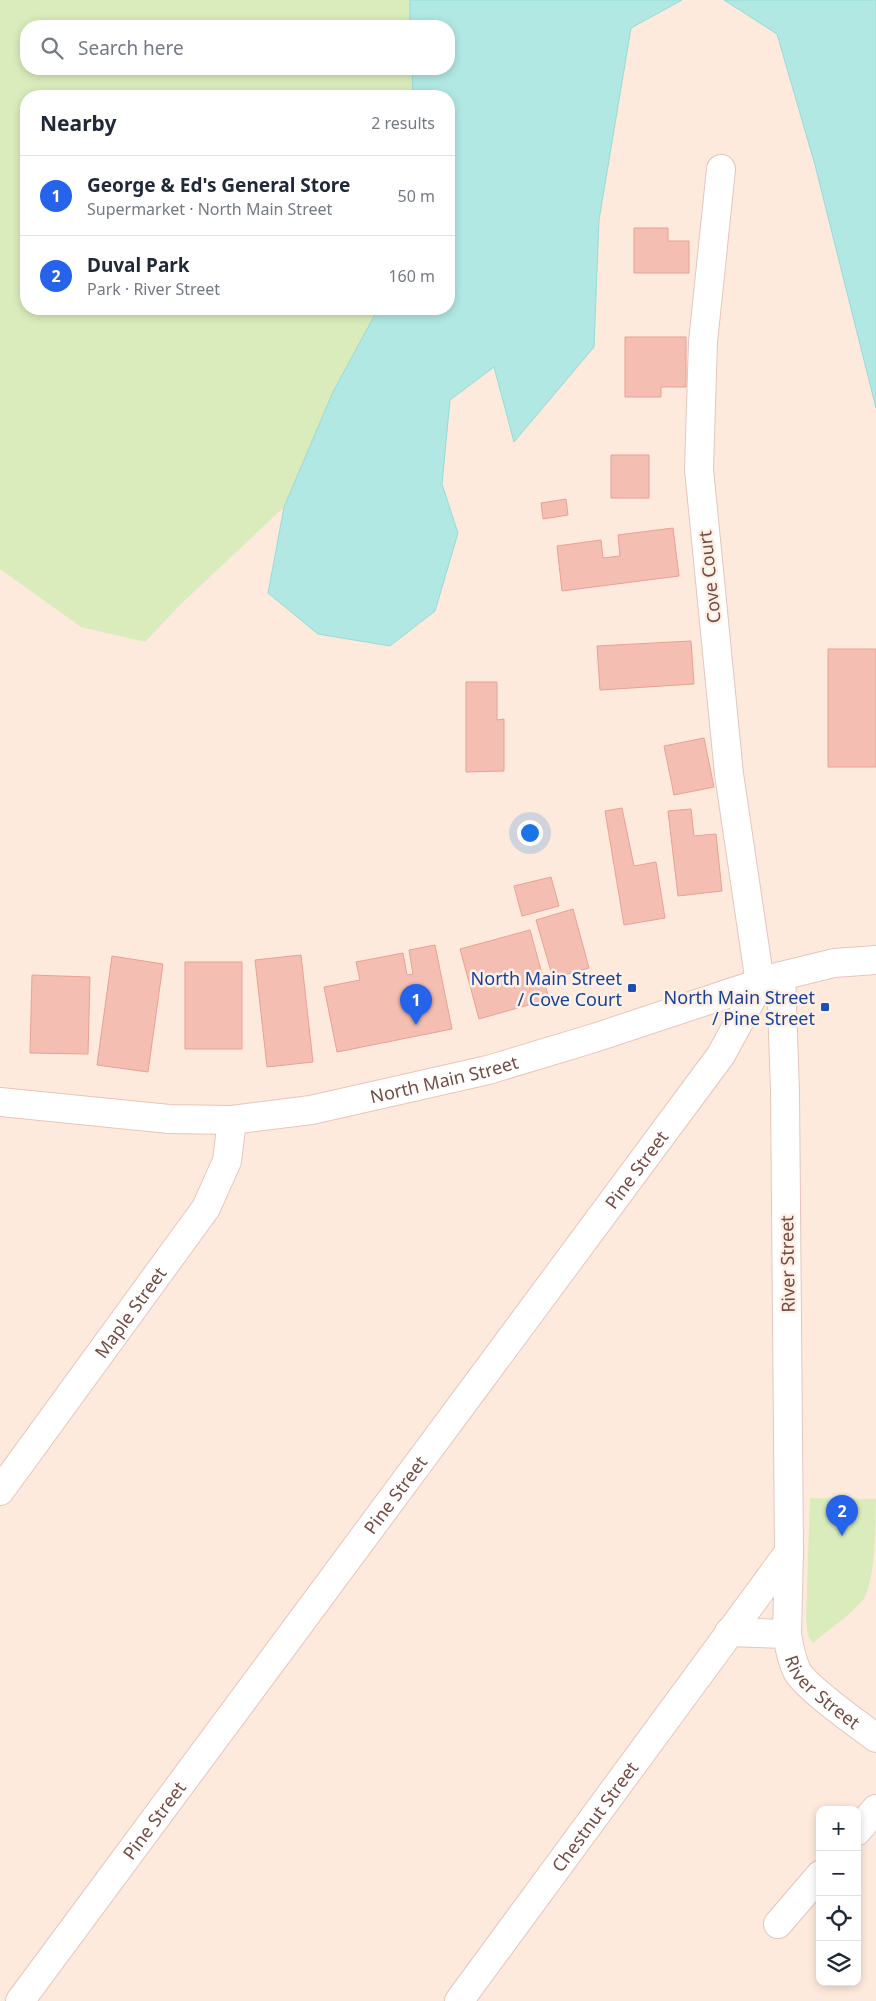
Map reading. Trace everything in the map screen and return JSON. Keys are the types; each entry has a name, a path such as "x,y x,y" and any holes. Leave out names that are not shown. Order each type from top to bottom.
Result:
{"street":[{"name":"Cove Court","path":"721,169 704,342 699,469 729,774 770,979"},
{"name":"North Main Street","path":"0,1102 169,1119 232,1120 311,1110 488,1070 594,1038 770,979 834,963 876,960"},
{"name":"River Street","path":"770,979 785,1091 789,1552 787,1634 797,1672 810,1685 876,1738"},
{"name":"Pine Street","path":"20,2001 721,1055 770,979"},
{"name":"Maple Street","path":"0,1491 206,1208 228,1161 232,1120"},
{"path":"729,1632 789,1552"},
{"name":"River Street","path":"729,1632 787,1634"},
{"name":"Chestnut Street","path":"459,2001 729,1632"},
{"path":"861,1826 876,1809"},
{"path":"778,1924 816,1880"}],"green space":[{"path":"0,0 410,0 410,20 20,20 20,75 412,75 413,90 20,90 20,315 375,315 333,392 284,507 180,605 145,642 81,627 0,569"},
{"path":"810,1498 876,1499 873,1563 869,1587 865,1597 848,1615 813,1643 808,1636 806,1620"}],"water":[{"path":"410,0 682,0 631,28 599,220 594,347 514,442 494,367 450,400 442,484 458,533 435,611 390,646 318,634 268,593 284,507 333,392 375,315 455,315 455,90 413,90 412,75 455,75 455,20 410,20"},
{"path":"724,0 876,0 876,408 815,165 777,34"}],"building":[{"path":"634,228 668,228 668,241 689,241 689,273 634,273"},
{"path":"625,337 686,337 686,387 661,387 661,397 625,397"},
{"path":"611,455 649,455 649,498 611,498"},
{"path":"566,499 568,515 543,519 541,503"},
{"path":"673,528 679,576 562,591 557,546 601,540 603,558 620,556 618,535"},
{"path":"691,641 694,684 600,690 597,646"},
{"path":"828,649 876,649 876,767 828,767"},
{"path":"466,682 497,682 497,720 504,719 504,771 466,772"},
{"path":"704,738 714,787 674,795 664,746"},
{"path":"622,808 634,866 656,862 665,918 624,925 605,811"},
{"path":"691,809 694,836 716,834 722,891 678,896 668,811"},
{"path":"551,877 559,906 522,916 514,886"},
{"path":"573,909 589,968 553,978 536,920"},
{"path":"530,930 549,999 479,1019 460,949"},
{"path":"435,945 452,1029 337,1052 324,987 360,980 356,962 403,953 407,975 413,974 409,950"},
{"path":"301,955 313,1062 267,1067 255,960"},
{"path":"112,956 163,964 148,1072 97,1065"},
{"path":"185,962 242,962 242,1049 185,1049"},
{"path":"32,975 90,977 88,1054 30,1053"}],"place":[{"name":"North Main Street / Cove Court","path":"632,988"},
{"name":"North Main Street / Pine Street","path":"825,1007"},
{"name":"George & Ed's General Store","path":"416,1025"},
{"name":"Duval Park","path":"842,1536"}]}
